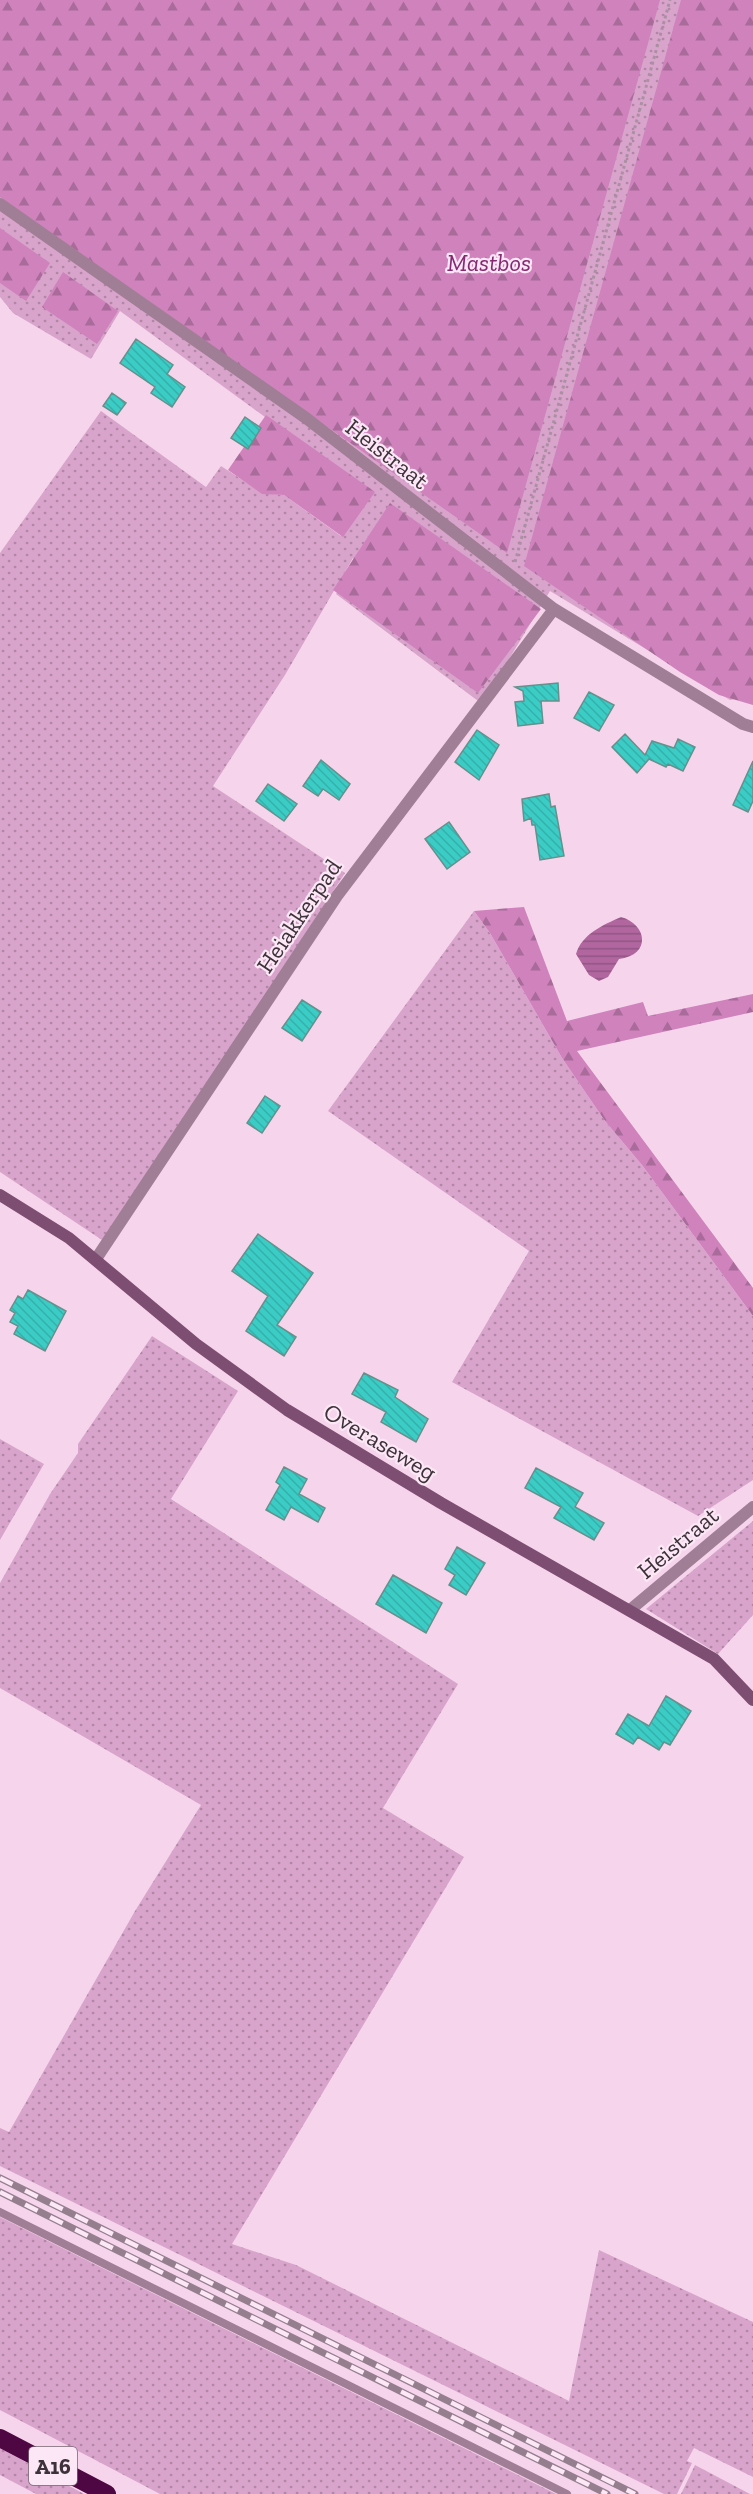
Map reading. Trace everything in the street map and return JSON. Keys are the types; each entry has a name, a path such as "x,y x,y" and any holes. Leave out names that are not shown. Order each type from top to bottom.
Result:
{"highway":[{"name":"A16","path":"0,2438 107,2494"}],"street":[{"name":"Heistraat","path":"0,204 306,418 554,609 736,721 753,727"},
{"name":"Heiakkerpad","path":"96,1259 337,896 554,609"},
{"name":"Overaseweg","path":"0,1195 47,1223 96,1259 196,1344 287,1410 433,1499 714,1659 753,1700"},
{"name":"Heistraat","path":"630,1610 753,1507"}],"lane":[{"path":"0,2212 567,2494"}],"path":[{"path":"511,578 670,0"}],"green space":[{"name":"Mastbos","path":"0,0 753,0 753,695 730,700 550,591 482,704 336,594 356,562 353,558 285,675 213,786 345,873 105,1242 0,1172 0,553 101,411 206,487 221,466 262,493 284,495 341,536 291,436 120,311 91,359 13,313 0,297"},
{"path":"0,0 660,0 507,553 0,197"},
{"path":"681,0 753,0 753,705 719,695 680,672 524,566"},
{"path":"0,228 50,263 26,301 0,283"},
{"path":"63,272 118,311 97,344 42,307"},
{"path":"266,415 375,492 343,537 284,495 262,494 228,470"},
{"path":"390,503 541,609 478,693 333,590"},
{"path":"524,907 567,1021 643,1002 648,1016 753,994 753,1012 577,1051 753,1288 753,1316 642,1165 605,1121 562,1058 490,933 474,911"},
{"path":"474,911 490,933 562,1058 605,1121 642,1165 753,1316 753,1480 698,1516 452,1382 529,1251 328,1111"},
{"path":"152,1336 238,1391 171,1499 458,1684 383,1808 464,1857 232,2244 296,2265 569,2401 599,2250 753,2322 753,2477 694,2448 687,2461 692,2463 677,2494 664,2494 0,2166 0,2128 9,2132 135,1911 201,1805 0,1688 0,1583 50,1494 78,1453 78,1444"},
{"path":"0,1439 44,1464 0,1540"},
{"path":"753,1521 753,1615 718,1654 646,1609"},
{"path":"0,2217 556,2494 160,2494 0,2410"},
{"path":"0,2448 84,2494 36,2494 0,2475"},
{"path":"695,2465 750,2494 681,2494"}],"shaded area":[{"path":"621,917 636,926 642,939 641,946 637,952 619,959 608,977 599,981 589,975 576,954 588,936 600,927"}],"building":[{"path":"136,339 173,365 167,374 185,387 172,407 151,393 155,387 120,363"},
{"path":"112,393 126,403 117,415 103,406"},
{"path":"245,417 261,428 248,449 231,438"},
{"path":"558,683 559,701 541,701 543,723 518,726 515,702 524,701 523,691 515,687"},
{"path":"589,692 614,705 599,731 574,718"},
{"path":"477,730 499,745 479,780 455,762"},
{"path":"625,734 645,755 652,741 674,748 678,739 695,747 683,771 668,764 666,767 649,759 637,773 612,747"},
{"path":"321,760 350,784 339,800 323,789 318,796 303,786"},
{"path":"753,761 753,801 748,812 733,805"},
{"path":"268,784 297,804 284,821 256,801"},
{"path":"549,794 551,807 555,806 564,856 540,860 535,825 532,825 531,818 524,821 522,799"},
{"path":"449,822 470,852 447,869 425,839"},
{"path":"302,1000 321,1012 302,1041 282,1028"},
{"path":"265,1096 280,1106 262,1133 247,1123"},
{"path":"258,1234 313,1273 277,1325 296,1337 284,1356 246,1331 268,1296 232,1271"},
{"path":"28,1290 66,1311 45,1351 14,1334 18,1326 10,1322 15,1313 10,1310 18,1296 23,1299"},
{"path":"364,1373 398,1390 395,1397 428,1419 416,1442 381,1422 386,1412 352,1394"},
{"path":"284,1467 307,1479 299,1494 325,1508 318,1522 291,1507 284,1520 266,1510 280,1485 276,1482"},
{"path":"536,1468 583,1493 575,1507 604,1523 594,1540 554,1518 561,1507 525,1488"},
{"path":"457,1547 485,1563 466,1595 449,1585 455,1575 445,1569"},
{"path":"393,1575 442,1603 426,1633 376,1604"},
{"path":"666,1696 691,1711 670,1745 664,1742 659,1750 638,1737 633,1744 616,1734 628,1714 649,1726"}],"railway":[{"path":"0,2178 635,2494"},
{"path":"0,2192 607,2494"}]}
